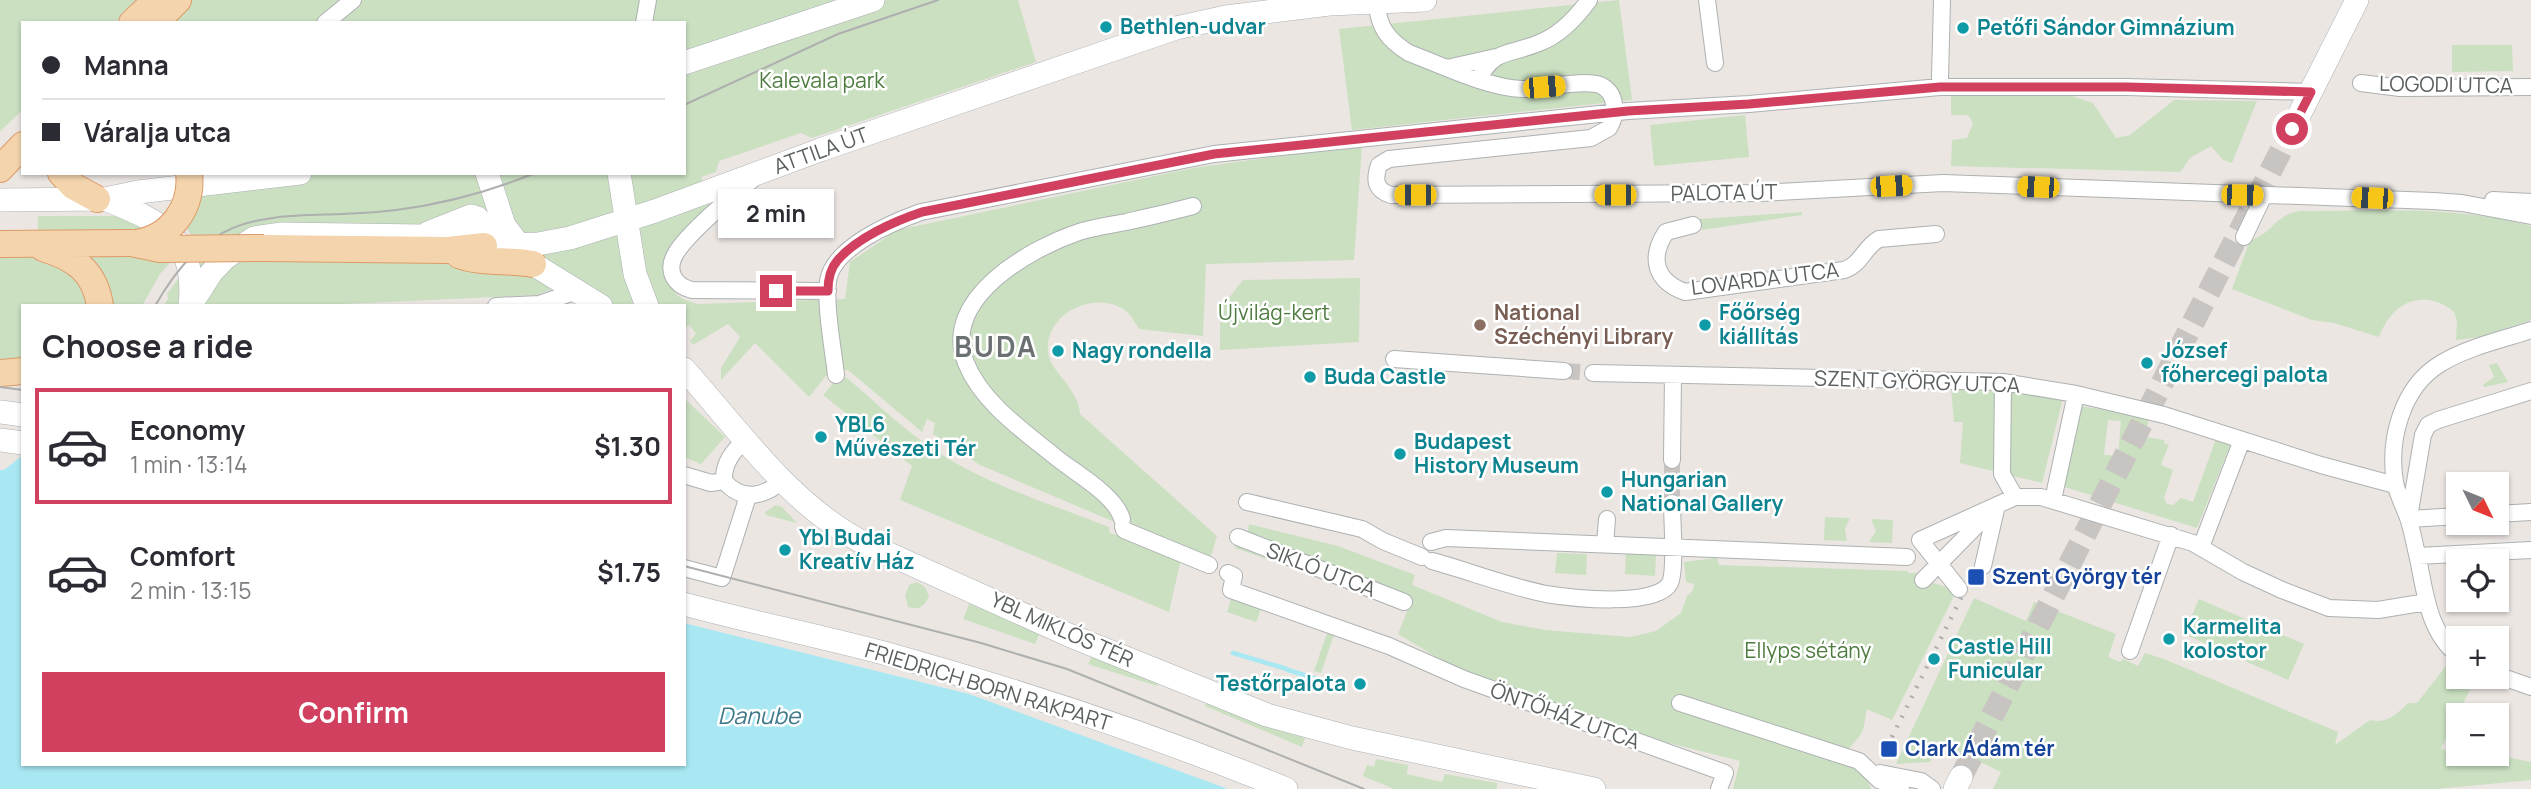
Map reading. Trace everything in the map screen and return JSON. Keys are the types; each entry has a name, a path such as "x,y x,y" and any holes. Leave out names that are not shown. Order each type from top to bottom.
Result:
{"main road":[{"path":"134,21 156,0"},
{"path":"157,21 178,0"},
{"path":"686,62 873,0"},
{"name":"ATTILA ÚT","path":"191,304 211,273 225,258 254,238 280,234 422,243 466,239 525,255 538,244 570,238 625,220 1176,28 1226,17 1352,1 1377,3 1425,0"},
{"path":"2292,129 2357,0"},
{"path":"0,169 21,147"},
{"path":"63,175 74,186 152,219 174,239 184,253 191,273 190,304"},
{"path":"131,243 160,236 176,222 190,191 189,175"},
{"path":"0,200 101,199 282,175"},
{"path":"488,175 503,225 525,255"},
{"path":"619,175 635,274 646,304"},
{"path":"422,243 471,216 477,218 488,229 598,304"},
{"path":"12,244 131,243 160,249 422,243 470,259 525,255"},
{"path":"12,244 59,253 88,272 95,284 100,304"},
{"path":"448,250 484,246"},
{"path":"0,373 21,371"},
{"name":"YBL MIKLÓS TÉR","path":"686,371 783,480 818,513 860,541 1071,636 1267,715 1362,740 1594,789"},
{"path":"0,412 21,415"},
{"path":"0,440 21,443"},
{"name":"FRIEDRICH BORN RAKPART","path":"686,604 884,654 971,679 1126,729 1286,789"}],"street":[{"path":"327,21 353,0"},
{"path":"644,21 648,0"},
{"path":"1447,68 1538,44 1574,20 1589,0"},
{"path":"1707,0 1715,63"},
{"path":"1940,78 1942,0"},
{"path":"1359,184 1376,182 1379,165 1389,159 1591,138 1609,128 1615,112 1609,92 1598,84 1520,89 1500,86 1409,53 1383,30 1378,20 1377,3"},
{"path":"1479,79 1485,67 1496,57"},
{"name":"LOGODI UTCA","path":"2361,83 2400,88 2531,87"},
{"path":"835,375 828,291 833,267 847,252 886,226 922,212 1214,154 1615,112 1749,104 1940,87 2127,87 2311,92"},
{"path":"762,172 724,204 675,254 671,267 672,276 683,288 692,290 828,291"},
{"name":"PALOTA ÚT","path":"1376,182 1378,188 1391,195 1761,193 1943,183 2462,202 2498,199 2531,201"},
{"path":"2244,237 2264,195"},
{"name":"PALOTA ÚT","path":"2462,202 2531,216"},
{"path":"1193,206 1081,231 1008,269 988,284 970,308 961,347 966,365 975,380 1000,410 1108,497 1119,509 1124,530 1209,565"},
{"name":"LOVARDA UTCA","path":"1693,225 1666,232 1659,244 1657,261 1660,276 1670,286 1685,292 1844,270 1858,262 1871,244 1879,239 1936,233"},
{"path":"539,304 577,291"},
{"path":"2446,645 2437,631 2427,602 2409,519 2395,485 2394,452 2397,427 2410,396 2428,372 2442,362 2466,352 2531,330"},
{"path":"1394,359 1564,371"},
{"name":"SZENT GYÖRGY UTCA","path":"1593,373 2003,382 2076,394 2164,415 2395,485"},
{"path":"1672,460 1673,374"},
{"path":"2003,382 2002,474 2015,497"},
{"path":"2409,519 2423,435 2428,425 2531,391"},
{"path":"2053,500 2076,394"},
{"path":"724,481 726,464 746,440"},
{"path":"2201,547 2242,440"},
{"path":"686,476 710,483 724,481"},
{"path":"724,481 736,493 748,496 761,495 783,480"},
{"path":"686,569 722,578 748,496"},
{"path":"1959,589 1920,540 2015,497 2053,500 2171,536 2201,547 2243,572 2282,590 2329,608 2378,610 2427,602"},
{"path":"1247,502 1362,529 1383,541 1431,550 1546,594 1605,599 1650,597 1661,593 1667,587 1673,574 1672,503"},
{"path":"1923,580 1997,505"},
{"path":"1983,566 1997,505"},
{"path":"2510,513 2531,512"},
{"path":"2409,519 2446,517"},
{"path":"1605,544 1607,519"},
{"path":"2130,651 2171,536"},
{"name":"SIKLÓ UTCA","path":"1238,537 1404,602"},
{"path":"1431,550 1605,544 1907,557"},
{"path":"2418,556 2531,550"},
{"name":"ÖNTŐHÁZ UTCA","path":"1228,573 1234,576 1231,590 1392,647 1464,679 1725,773 1719,789"},
{"path":"2509,679 2531,687"},
{"path":"1680,703 1859,761 1886,778 1922,786"}],"green space":[{"path":"0,0 138,0 117,21 21,21 21,112 0,131"},
{"name":"Kalevala park","path":"193,0 1018,0 1036,62 812,138 801,133 719,161 716,172 701,177 712,209 669,258 665,277 672,288 686,300 698,304 845,299 850,262 897,230 1193,168 1362,145 1354,260 1206,264 1203,336 1139,329 1126,311 1101,303 1074,309 1054,326 1049,338 1050,359 1075,396 1080,414 1217,536 1209,562 980,465 933,434 935,423 927,419 922,432 848,370 829,372 809,397 755,343 721,380 721,368 740,337 728,324 693,345 690,341 696,333 689,325 686,327 686,304 603,304 569,282 537,295 344,304 164,304 168,299 167,294 179,278 192,236 186,227 199,175 686,175 686,21 171,21"},
{"path":"1619,0 1632,100 1352,130 1339,29"},
{"path":"2452,45 2512,45 2513,71 2452,72"},
{"path":"1951,95 2069,95 2093,103 2116,138 2130,135 2174,100 2257,101 2232,163 2223,160 2211,146 2190,158 2180,172 1951,166 1952,140 1967,138 1973,123 1968,115 1951,115"},
{"path":"1745,115 1749,157 1654,166 1650,125"},
{"path":"2300,211 2445,212 2503,219 2531,226 2531,320 2480,337 2456,340 2457,321 2454,312 2443,304 2421,300 2401,307 2392,315 2379,337 2334,323 2312,320 2232,289 2250,240 2264,233 2285,216"},
{"path":"1802,212 1802,215 1702,230 1700,219"},
{"path":"38,216 119,216 140,222 176,256 160,274 143,304 21,304 21,362 0,362 0,256 37,257"},
{"name":"Újvilág-kert","path":"1360,278 1359,342 1220,350 1220,309 1243,280"},
{"path":"2497,363 2508,382 2484,387 2483,385 2494,377 2489,365"},
{"path":"838,378 847,378 920,440 947,458 1005,487 1109,527 1110,533 1181,559 1169,612 900,500 912,466 823,395"},
{"path":"1951,388 2057,395 2062,402 2042,483 1960,463 1963,422 1954,422"},
{"path":"686,400 725,437 701,464 686,458"},
{"path":"2076,405 2149,418 2145,437 2164,440 2165,444 2169,444 2161,465 2173,470 2164,498 2167,504 2173,505 2181,498 2193,502 2216,439 2231,443 2197,528 2058,485","holes":["2108,420 2121,421 2118,456 2104,455"]},
{"path":"776,505 782,507 797,523 766,515 765,512"},
{"path":"1825,517 1850,518 1845,529 1847,541 1824,540"},
{"path":"1871,519 1893,520 1892,543 1869,542 1876,531"},
{"name":"Ellyps sétány","path":"1249,524 1338,546 1415,575 1412,585 1502,622 1545,630 1630,637 1656,631 1681,613 1687,596 1693,590 1694,584 1686,582 1684,562 1717,558 1719,565 1908,571 1919,573 1919,579 1957,590 1892,720 1867,709 1862,732 1842,760 1860,771 1871,789 1733,789 1740,761 1665,742 1463,673 1398,634 1408,609 1235,548 1240,529 1248,531"},
{"path":"1557,553 1587,554 1586,575 1555,573"},
{"path":"1626,553 1656,555 1655,576 1625,574"},
{"path":"917,582 925,587 929,596 921,607 908,607 905,596 909,585"},
{"path":"1974,598 2026,621 2034,602 2116,634 2108,657 2120,662 2123,659 2138,666 2145,653 2164,659 2338,732 2335,745 2370,720 2382,721 2396,714 2408,703 2417,703 2446,666 2446,689 2470,689 2463,703 2446,703 2446,739 2441,749 2446,750 2446,766 2509,766 2509,757 2531,762 2531,780 2436,789 1993,789 2001,772 1940,742 1930,762 1896,764"},
{"path":"971,599 1040,633 1035,644 963,619"},
{"path":"1231,599 1261,609 1256,622 1227,612"},
{"path":"2199,599 2304,644 2288,680 2184,634"},
{"path":"1327,633 1334,635 1321,673 1314,671"},
{"path":"1092,656 1159,682 1157,686 1088,664"},
{"path":"1206,703 1305,738 1302,747 1205,706"},
{"path":"1376,759 1408,765 1407,774 1442,782 1445,774 1497,783 1497,789 1394,789 1363,776 1367,765 1374,767"}],"water":[{"name":"Danube","path":"21,457 21,766 686,766 686,623 969,694 1228,789 0,789 0,470 4,470"}],"waterway":[{"path":"1233,653 1287,669"},
{"path":"1288,670 1317,679"}],"tunnel":[{"path":"1961,777 2292,129"},
{"path":"1564,371 1593,373"},
{"path":"1672,460 1672,503"}],"tram line":[{"path":"686,104 838,34 938,0"},
{"path":"156,304 180,269 205,244 231,229 259,220 289,216 396,210 431,204 484,191 530,175"},
{"path":"0,387 21,390"},
{"path":"686,567 981,643 1067,669 1364,789"}],"railway":[{"path":"1887,747 1965,590"}],"place":[{"name":"Bethlen-udvar","path":"1106,27"},
{"name":"Petőfi Sándor Gimnázium","path":"1963,28"},
{"name":"National Széchényi Library","path":"1480,325"},
{"name":"Főőrség kiállítás","path":"1705,325"},
{"name":"Nagy rondella","path":"1058,351"},
{"name":"József főhercegi palota","path":"2147,363"},
{"name":"Buda Castle","path":"1310,377"},
{"name":"YBL6 Művészeti Tér","path":"821,437"},
{"name":"Budapest History Museum","path":"1400,454"},
{"name":"Hungarian National Gallery","path":"1607,492"},
{"name":"Ybl Budai Kreatív Ház","path":"785,550"},
{"name":"Szent György tér","path":"1976,577"},
{"name":"Karmelita kolostor","path":"2169,639"},
{"name":"Castle Hill Funicular","path":"1934,659"},
{"name":"Testőrpalota","path":"1360,684"},
{"name":"Clark Ádám tér","path":"1889,749"}],"district":[{"name":"BUDA","path":"996,347"}],"route":[{"path":"776,291 828,291 828,281 836,261 886,226 922,212 1189,158 1349,139 1628,111 1749,104 1940,87 2127,87 2311,92 2292,129"}]}
